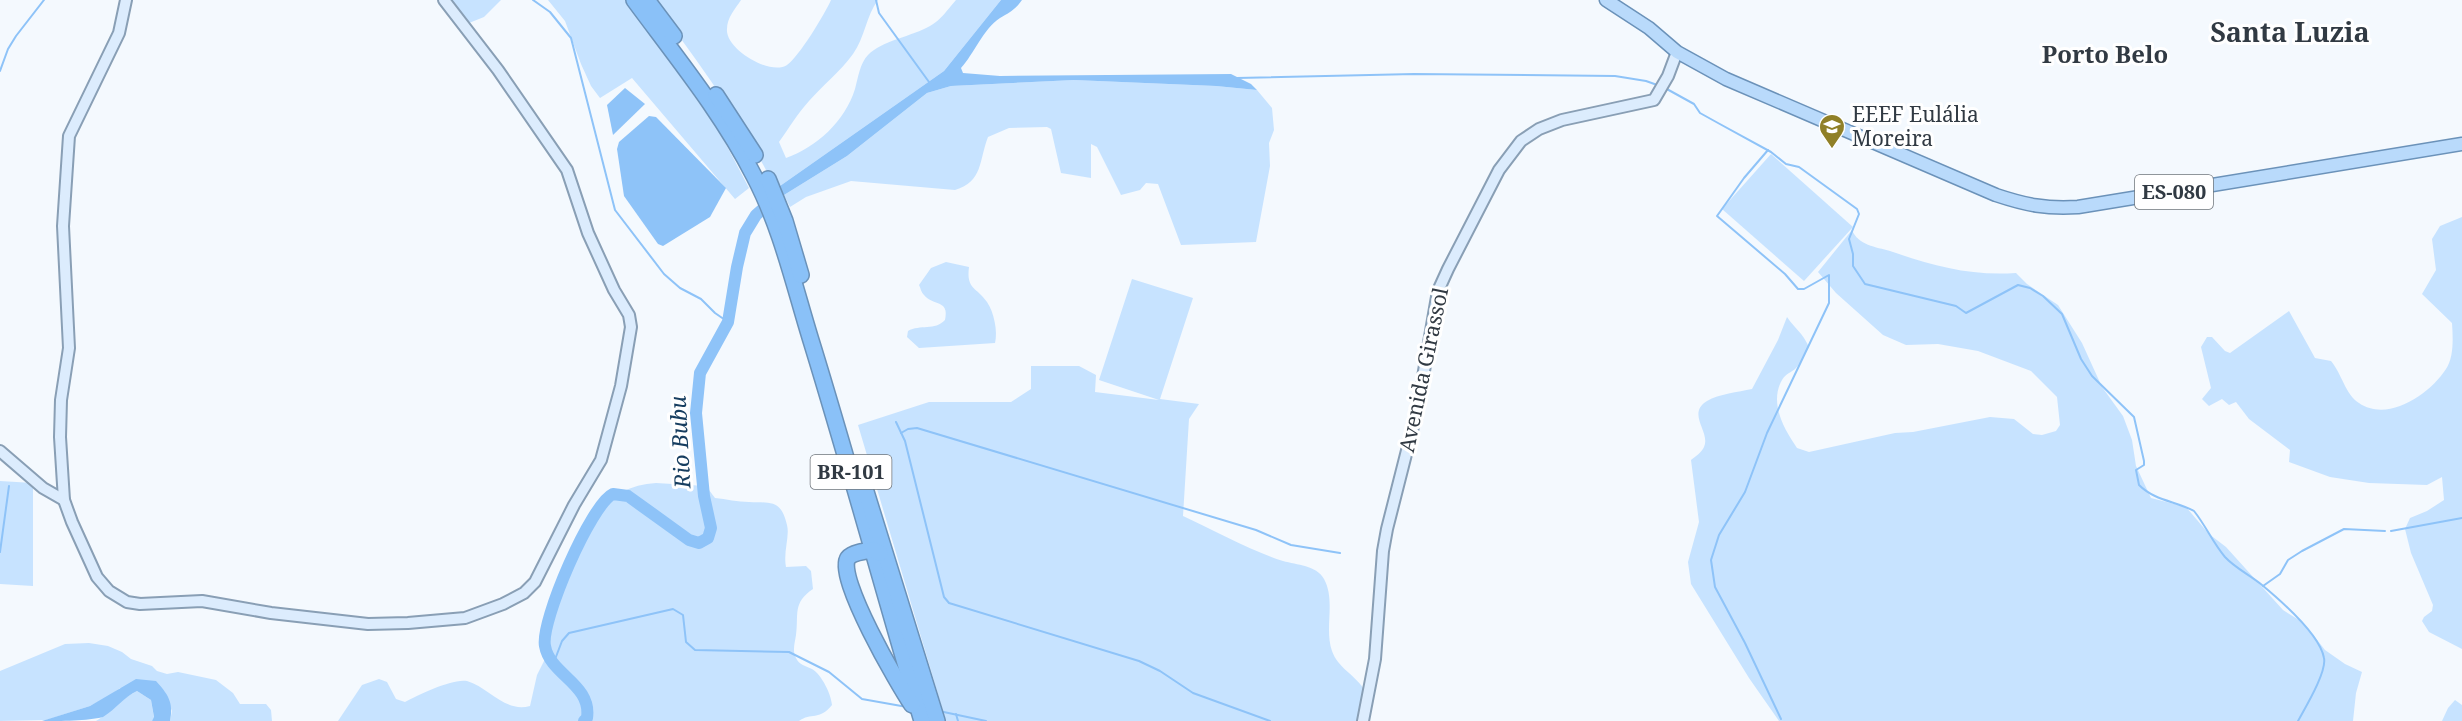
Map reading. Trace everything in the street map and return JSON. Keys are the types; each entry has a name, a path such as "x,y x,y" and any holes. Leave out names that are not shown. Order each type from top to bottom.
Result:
{"highway":[{"name":"BR-101","path":"634,0 759,173"},
{"name":"BR-101","path":"647,0 742,131 780,223 922,676 927,721"},
{"name":"BR-101","path":"780,223 871,550 927,721"},
{"path":"922,676 912,661 880,553 871,550 848,558 846,568 848,578 884,658 927,721"}],"main road":[{"name":"ES-080","path":"1606,0 1649,28 1677,52 1726,79 1996,195 2042,208 2106,203 2462,144"}],"street":[{"path":"126,0 119,33 69,136 63,226 69,348 61,400 60,437 64,500 97,576 109,591 127,602 140,604 202,601 271,613 368,624 435,621 475,615 517,597 536,582 574,506 601,460 621,386 631,327 629,315 588,233 567,170 498,70 444,0"},
{"name":"Avenida Girassol","path":"1363,721 1375,659 1381,570 1387,529 1417,411 1438,291 1448,269 1498,170 1529,135 1572,117 1654,100 1668,76 1677,52"},
{"path":"0,451 43,488 64,500"}],"shaded area":[{"path":"449,0 501,0 484,17 469,23 458,14"},
{"path":"548,0 626,0 719,131 749,188 735,199 632,78 600,98 591,86 581,64 565,21"},
{"path":"653,0 741,0 728,21 728,37 733,45 750,59 770,67 779,67 787,65 798,54 831,0 878,0 853,54 814,95 779,142 786,158 819,140 837,122 850,101 863,62 874,50 934,24 956,0 1001,0 944,71 780,186 778,194 736,118"},
{"path":"1074,80 1257,90 1272,108 1274,130 1269,143 1270,166 1256,242 1181,245 1158,184 1146,183 1140,190 1121,195 1097,147 1091,144 1091,178 1061,173 1051,129 1047,127 1009,128 988,137 975,176 971,182 955,190 851,181 806,197 790,207 784,195 847,156 927,93 951,86"},
{"path":"1771,154 1853,227 1804,281 1722,209"},
{"path":"2462,217 2462,649 2429,632 2422,621 2432,611 2433,605 2411,553 2405,529 2410,518 2444,500 2442,477 2427,485 2369,483 2330,477 2289,462 2290,450 2249,419 2236,402 2229,405 2222,399 2209,406 2202,399 2211,388 2201,347 2207,337 2212,337 2225,351 2230,353 2289,311 2315,358 2331,361 2350,394 2359,403 2383,410 2407,403 2430,388 2439,378 2446,369 2452,353 2452,323 2422,294 2436,270 2432,239 2440,226"},
{"path":"1852,230 1858,239 1868,245 1937,265 1983,273 2016,273 2027,284 2058,305 2082,343 2102,387 2123,416 2132,440 2136,466 2151,498 2186,507 2209,534 2226,547 2283,610 2299,620 2325,650 2345,664 2362,672 2356,693 2353,721 1779,721 1749,678 1691,584 1688,562 1699,522 1691,460 1704,447 1704,435 1699,417 1701,406 1717,397 1752,389 1778,340 1787,317 1809,347 1798,366 1785,376 1778,389 1780,416 1797,448 1809,452 1895,433 1913,432 1990,417 2014,419 2033,434 2042,435 2056,431 2060,425 2057,397 2031,371 1978,351 1938,344 1906,345 1883,335 1836,293 1818,272"},
{"path":"946,262 969,267 969,280 973,288 983,297 992,311 996,328 995,343 919,348 907,337 908,331 937,325 945,320 946,313 943,306 927,298 919,285 931,268"},
{"path":"1132,279 1193,298 1160,399 1199,404 1189,419 1183,516 1258,552 1311,568 1321,574 1329,596 1329,633 1332,651 1338,662 1364,689 1358,721 946,721 858,425 929,402 1011,402 1031,389 1031,366 1079,366 1096,375 1095,392 1159,400 1099,380"},
{"path":"0,481 33,483 33,586 0,584"},
{"path":"656,483 706,486 715,498 769,503 774,504 781,511 788,529 786,567 806,566 811,571 813,589 799,604 794,646 799,662 816,672 828,690 832,705 823,713 799,721 338,721 362,685 379,679 387,682 396,699 405,702 453,682 467,681 505,703 521,707 530,706 537,675 548,653 543,623 549,614 575,545 584,529 605,503 620,493 636,486"},
{"path":"89,643 108,646 131,659 167,674 178,672 216,680 233,693 240,704 266,704 271,710 272,721 170,721 172,711 164,691 120,688 90,706 46,720 0,721 0,671 65,644"},
{"path":"137,691 151,700 154,718 152,721 96,721 126,697"},
{"path":"2455,700 2462,705 2462,721 2442,721 2448,708"}],"water":[{"path":"1001,0 1022,0 989,28 961,68 963,73 1000,76 1231,74 1251,84 1257,90 1074,80 951,86 927,93 847,156 784,195 778,194 780,186 944,71"},
{"path":"625,88 645,104 613,135 607,105"},
{"path":"649,116 656,117 726,188 710,217 663,246 658,244 624,196 617,149 619,142"},
{"path":"136,679 156,681 167,695 170,704 170,721 152,721 154,717 151,700 137,691 103,717 42,721 90,706"}],"waterway":[{"path":"0,71 8,49 16,36 44,0"},
{"path":"533,0 550,12 571,38 615,210 664,274 680,288 701,299 728,322"},
{"path":"876,0 879,13 929,82"},
{"path":"1237,78 1414,74 1615,76 1646,81 1660,86"},
{"path":"1665,88 1694,104 1700,113 1771,152 1786,164 1799,167 1857,209 1859,214 1849,239 1853,266 1865,284 1956,306 1966,313 2018,285 2030,288 2043,296 2062,314 2081,359 2092,376 2134,417 2144,461 2144,465 2136,470 2139,485 2159,498 2194,511 2225,557 2262,585 2288,609 2307,629 2321,649 2324,658 2322,672 2298,721"},
{"path":"1768,150 1744,178 1717,216 1785,274 1798,289 1804,289 1829,275 1829,303 1767,433 1745,492 1719,535 1711,560 1715,587 1781,719"},
{"name":"Rio Bubu","path":"584,721 587,718 587,706 583,696 548,656 545,646 550,614 580,540 604,502 613,494 628,496 689,540 699,543 708,538 711,528 704,496 696,413 700,373 728,322 745,233 756,215 773,200"},
{"path":"896,422 905,441 944,597 949,603 1139,661 1160,671 1193,693 1270,721"},
{"path":"901,433 917,428 1256,530 1291,545 1340,553"},
{"path":"0,552 9,486"},
{"path":"2391,531 2462,518"},
{"path":"2263,586 2280,574 2288,560 2344,529 2385,531"},
{"path":"554,662 562,641 569,633 673,609 683,615 686,642 695,650 789,652 829,672 862,699 907,707"},
{"path":"939,711 986,721"},
{"path":"956,714 958,721"}],"place":[{"name":"EEEF Eulália Moreira","path":"1832,150"}],"district":[{"name":"Santa Luzia","path":"2290,33"},
{"name":"Porto Belo","path":"2105,55"}]}
